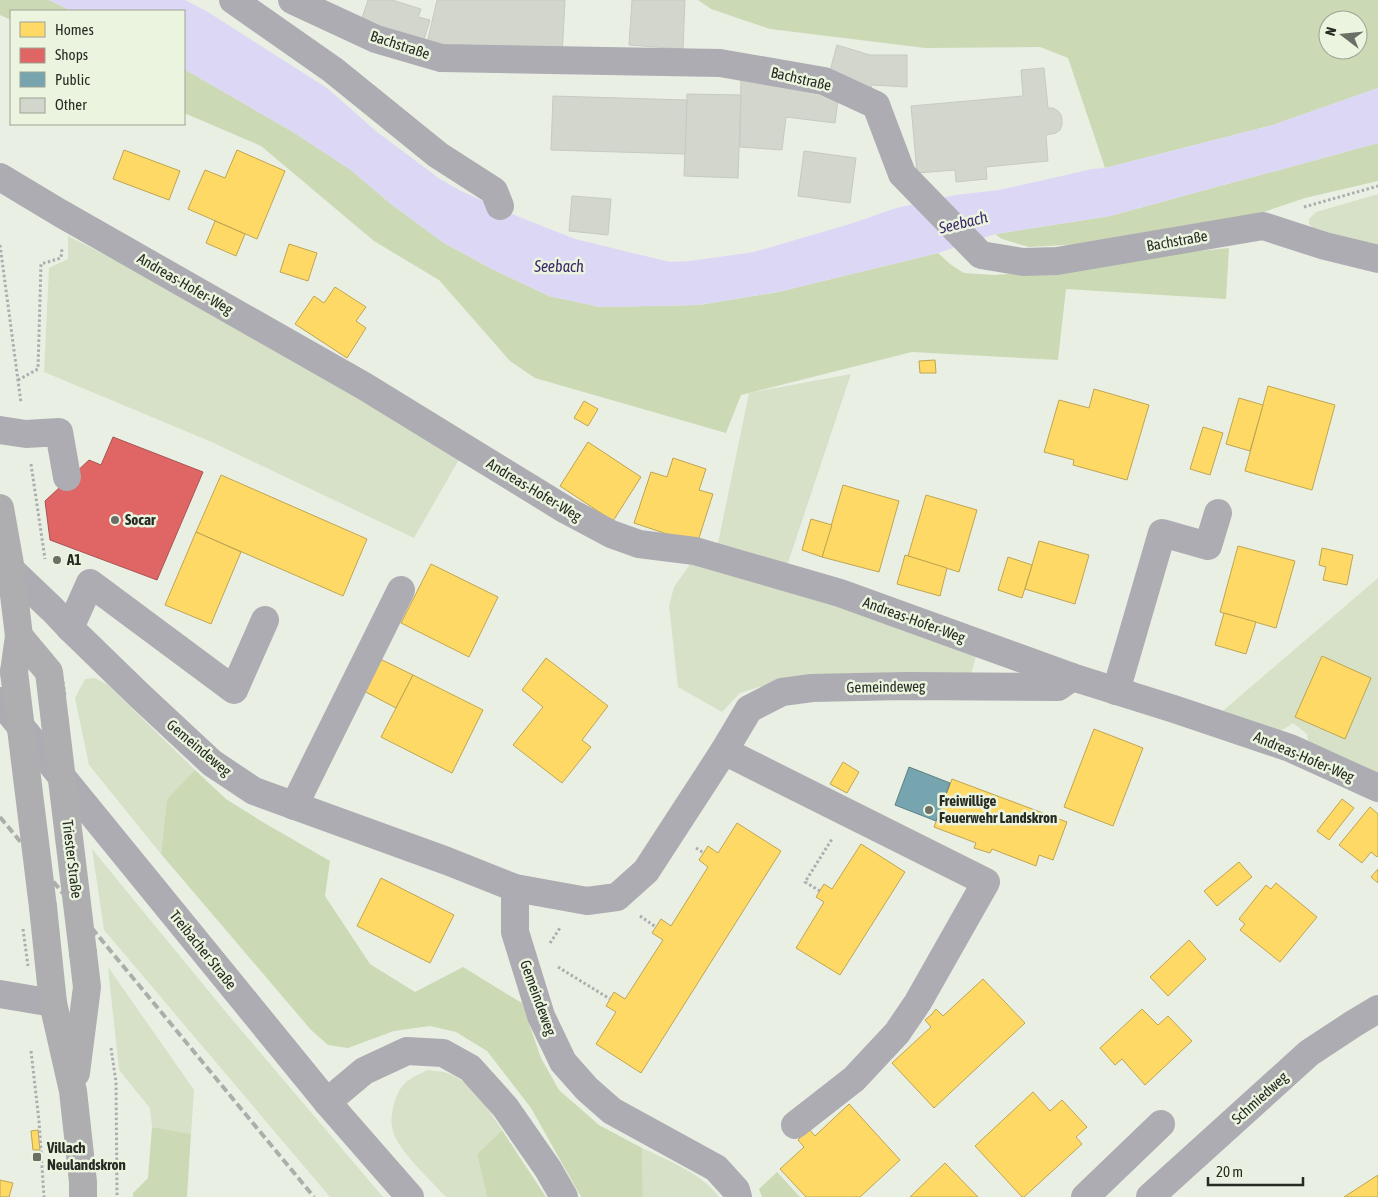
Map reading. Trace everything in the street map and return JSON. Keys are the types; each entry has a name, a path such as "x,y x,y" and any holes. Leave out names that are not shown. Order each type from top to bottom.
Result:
{"main road":[{"name":"Triester Straße","path":"0,508 20,636 14,672 53,1003 73,1092 83,1197"},
{"name":"Triester Straße","path":"20,636 49,672 84,953 87,987 73,1092"}],"street":[{"path":"233,0 333,70 438,155 494,192 500,206"},
{"name":"Bachstraße","path":"292,0 376,39 441,58 720,63 824,81 876,105 902,174 981,255 1023,262 1056,261 1263,226 1325,246 1378,258"},
{"name":"Andreas-Hofer-Weg","path":"0,177 364,386 566,510 611,534 640,544 696,552 840,594 1072,677 1290,748 1378,788"},
{"path":"0,430 26,434 59,432 67,477"},
{"path":"1116,690 1162,533 1208,546 1218,513"},
{"name":"Gemeindeweg","path":"11,570 139,695 212,763 254,791 516,888 587,901 617,897 646,871 749,709 782,692 812,688 905,686 1058,687 1072,677"},
{"path":"70,628 90,583 234,690 265,620"},
{"path":"294,806 401,590"},
{"name":"Treibacher Straße","path":"0,701 327,1102 410,1197"},
{"path":"724,751 986,882 918,1002 897,1033 854,1079 795,1125"},
{"name":"Gemeindeweg","path":"516,888 514,932 541,1016 563,1062 587,1089 612,1111 716,1168 736,1190 738,1197"},
{"path":"0,994 53,1003"},
{"name":"Schmiedweg","path":"1150,1197 1309,1053 1378,1009"},
{"path":"327,1102 364,1071 407,1050 443,1053 470,1068 505,1107 548,1169 564,1197"},
{"path":"1085,1197 1161,1124"}],"path":[{"path":"1263,226 1295,210 1378,186"},
{"path":"0,246 2,280 18,380 38,370 42,264 61,258 63,244"},
{"path":"30,458 44,552"},
{"path":"820,891 805,882 848,813"},
{"path":"554,965 610,999"},
{"path":"111,1045 116,1082 117,1197"},
{"path":"30,1046 39,1121 44,1197"}],"green space":[{"path":"0,0 49,0 70,10 10,10 10,20 0,15"},
{"path":"698,0 1378,0 1378,88 1273,125 1105,168 1068,58 1040,47 925,48 770,29 711,9"},
{"path":"185,70 293,132 351,170 391,204 444,243 494,270 549,296 600,307 699,305 778,292 938,253 964,273 995,275 1229,248 1226,299 1066,289 1058,360 912,352 741,395 726,433 535,378 510,361 439,280 374,241 261,146 185,113"},
{"path":"1378,143 1378,181 1305,198 1240,220 1146,232 1083,244 1029,247 1002,239 995,234 1110,216"},
{"path":"1378,194 1378,245 1315,230 1309,224 1309,219 1316,212"},
{"path":"68,236 230,319 461,456 414,538 214,443 44,372 49,268 68,259"},
{"path":"851,374 786,569 717,548 749,393"},
{"path":"693,560 831,601 977,652 970,678 827,680 759,687 740,693 722,712 678,687 669,606 674,587"},
{"path":"1378,578 1378,779 1309,745 1307,734 1293,723 1284,729 1272,732 1218,715"},
{"path":"95,678 108,685 195,770 167,799 161,854 89,765 75,698 85,679"},
{"path":"195,770 226,799 330,861 325,896 370,964 415,992 463,967 522,1003 541,1058 559,1090 599,1125 642,1148 643,1197 581,1197 531,1108 487,1051 456,1032 430,1026 394,1031 348,1048 328,1045 311,1030 161,854 167,799"},
{"path":"92,849 225,1011 383,1197 330,1197 104,930"},
{"path":"108,967 194,1090 191,1134 152,1127 150,1108 119,1070"},
{"path":"428,1070 444,1072 463,1081 478,1096 502,1130 477,1154 487,1197 446,1197 416,1166 396,1139 391,1121 393,1107 399,1091 406,1082"},
{"path":"152,1127 191,1134 187,1197 133,1197 133,1193 148,1178"},
{"path":"502,1130 546,1197 487,1197 477,1154"},
{"path":"642,1148 704,1181 719,1197 643,1197"},
{"path":"777,1172 800,1197 762,1197 759,1189"}],"water":[{"name":"Seebach","path":"49,0 185,0 208,12 327,88 377,132 440,179 461,191 575,239 670,262 754,252 853,223 896,208 955,195 999,190 1092,169 1105,168 1273,125 1378,88 1378,143 1110,216 995,234 938,253 778,292 698,305 600,307 549,296 494,270 444,243 391,204 351,170 293,132 185,70 185,10 70,10"}],"building: Homes":[{"path":"124,150 180,171 169,200 113,179"},
{"path":"237,150 285,171 257,239 188,209 205,170 225,178"},
{"path":"215,221 245,234 236,256 206,243"},
{"path":"289,244 317,253 308,281 280,272"},
{"path":"335,287 366,307 356,321 366,328 347,358 295,324 314,296 324,303"},
{"path":"935,360 936,373 920,373 919,361"},
{"path":"1268,386 1335,405 1312,490 1245,471"},
{"path":"1094,389 1149,405 1127,480 1073,465 1074,460 1044,452 1059,400 1089,408"},
{"path":"1239,398 1263,405 1250,451 1226,444"},
{"path":"584,401 598,409 588,426 574,418"},
{"path":"1203,427 1223,433 1210,475 1190,469"},
{"path":"588,442 641,477 613,521 560,486"},
{"path":"673,458 706,469 699,490 713,494 697,544 634,523 651,472 667,477"},
{"path":"221,475 367,539 343,596 196,532"},
{"path":"843,485 899,501 879,572 822,557"},
{"path":"926,495 977,510 959,572 908,556"},
{"path":"811,519 832,525 822,557 802,550"},
{"path":"196,532 241,552 211,624 165,605"},
{"path":"1039,541 1089,555 1075,604 1025,589"},
{"path":"1238,546 1295,561 1276,628 1220,612"},
{"path":"1322,548 1353,555 1347,585 1323,580 1326,567 1319,565"},
{"path":"905,555 947,568 940,596 897,584"},
{"path":"1008,557 1032,565 1022,598 998,590"},
{"path":"431,564 498,597 469,657 401,623"},
{"path":"1224,613 1256,622 1246,654 1215,645"},
{"path":"1322,656 1371,678 1345,739 1295,717"},
{"path":"378,658 413,675 396,708 362,690"},
{"path":"546,658 608,706 582,740 591,747 562,783 513,745 543,707 522,690"},
{"path":"413,675 483,710 452,773 381,737"},
{"path":"1094,729 1143,748 1113,826 1064,807"},
{"path":"843,762 859,772 847,793 830,784"},
{"path":"952,779 1067,822 1053,860 1039,855 1036,866 992,849 990,853 974,848 976,843 934,827"},
{"path":"1342,799 1354,808 1329,840 1317,831"},
{"path":"1370,807 1378,814 1378,855 1377,857 1371,852 1362,863 1339,845"},
{"path":"737,823 781,851 641,1073 596,1044 616,1012 606,1006 614,992 625,999 663,940 652,933 661,919 671,926 708,867 699,860 708,846 718,853"},
{"path":"861,844 905,872 840,975 796,948 824,902 816,897 824,884 832,889"},
{"path":"1239,862 1252,877 1217,906 1204,891"},
{"path":"1378,869 1378,883 1371,877"},
{"path":"381,878 454,915 430,963 357,926"},
{"path":"1276,883 1317,917 1280,962 1240,930 1245,924 1239,919 1266,885 1271,889"},
{"path":"1189,940 1206,959 1168,996 1150,977"},
{"path":"983,979 1025,1023 934,1108 892,1063 931,1027 925,1020 936,1009 943,1016"},
{"path":"1142,1009 1158,1025 1168,1016 1192,1041 1145,1085 1122,1059 1115,1065 1100,1048"},
{"path":"1033,1092 1050,1111 1062,1100 1087,1127 1076,1137 1082,1144 1022,1197 975,1146"},
{"path":"849,1104 900,1160 860,1197 806,1197 780,1169 804,1147 798,1140 803,1134 809,1129 815,1136"},
{"path":"38,1130 40,1150 33,1150 31,1131"},
{"path":"945,1163 978,1197 910,1197"},
{"path":"1378,1175 1378,1197 1344,1197"},
{"path":"0,1180 13,1183 9,1197 0,1197"}],"building: Shops":[{"name":"Socar","path":"113,437 203,472 157,580 50,540 45,501 89,460 101,465"}],"building: Public":[{"path":"909,767 950,783 936,821 895,805"}],"building: Other":[{"path":"368,0 392,0 421,9 418,17 430,20 423,43 360,24"},
{"path":"437,0 565,0 562,56 427,43"},
{"path":"632,0 685,0 683,49 629,45"},
{"path":"837,45 870,55 907,55 907,87 872,85 870,92 828,78"},
{"path":"1044,68 1048,108 1058,111 1062,120 1060,130 1046,135 1048,161 986,167 987,179 956,182 955,170 917,173 911,106 1023,96 1021,70"},
{"path":"741,75 839,92 835,123 786,117 782,150 740,147"},
{"path":"687,94 741,95 738,178 684,176"},
{"path":"553,96 687,100 685,154 551,150"},
{"path":"804,151 856,158 850,203 798,196"},
{"path":"572,196 611,199 608,235 569,231"}],"railway":[{"path":"0,817 314,1197"}],"place":[{"name":"Socar","path":"115,520"},
{"name":"A1","path":"57,560"},
{"name":"Freiwillige Feuerwehr Landskron","path":"929,810"},
{"name":"Villach Neulandskron","path":"37,1157"}]}
